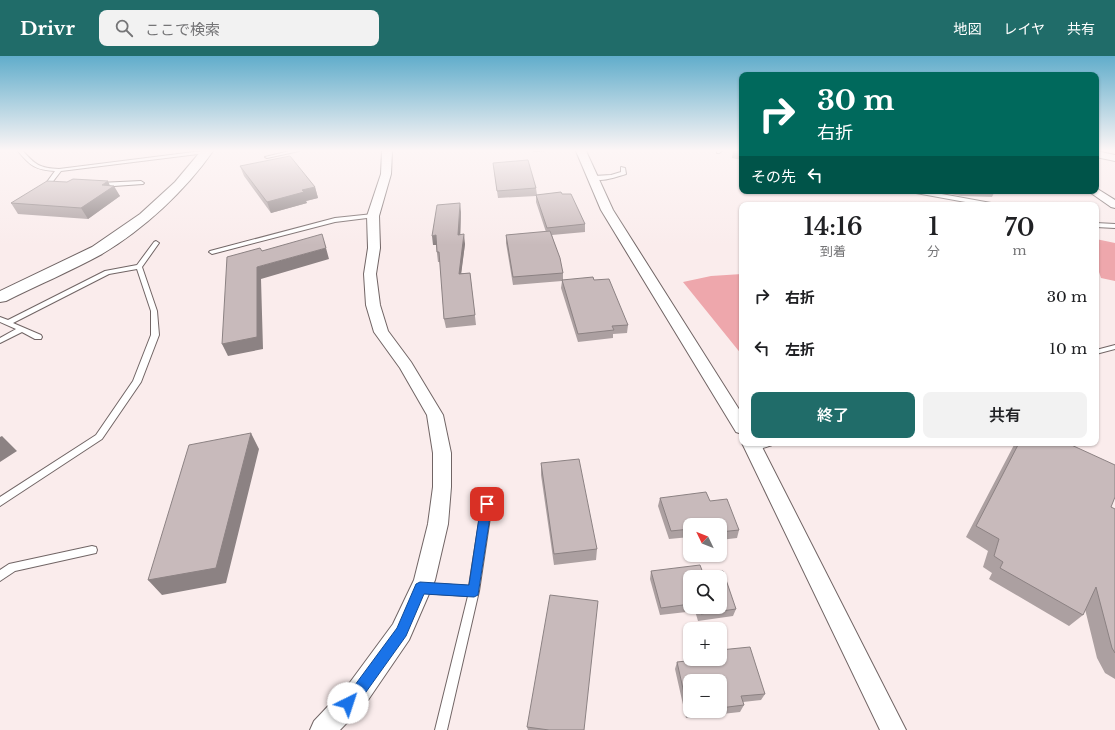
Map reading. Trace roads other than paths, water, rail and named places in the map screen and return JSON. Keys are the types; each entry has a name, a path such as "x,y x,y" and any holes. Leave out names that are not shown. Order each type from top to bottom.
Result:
{"street":[{"path":"0,297 97,250 145,218 182,182"},
{"path":"322,730 356,694 401,632 424,580 438,524 442,487 442,453 434,415 406,366 381,332 373,305 370,274 374,248 373,216 383,182"},
{"path":"596,182 607,210 739,423"},
{"path":"1099,194 1115,205"},
{"path":"759,446 893,730"}],"lane":[{"path":"50,182 47,186 54,186"},
{"path":"91,185 141,183"},
{"path":"932,194 975,202"},
{"path":"212,252 335,220 373,216"},
{"path":"1099,225 1115,226"},
{"path":"9,322 107,272 139,267 156,242"},
{"path":"0,502 99,436 137,382 155,335 154,311 139,267"},
{"path":"0,319 38,337"},
{"path":"0,341 22,329"},
{"path":"1099,351 1115,346"},
{"path":"441,730 474,591 487,504"},
{"path":"0,576 13,567 92,550"},
{"path":"420,588 474,591"}]}
